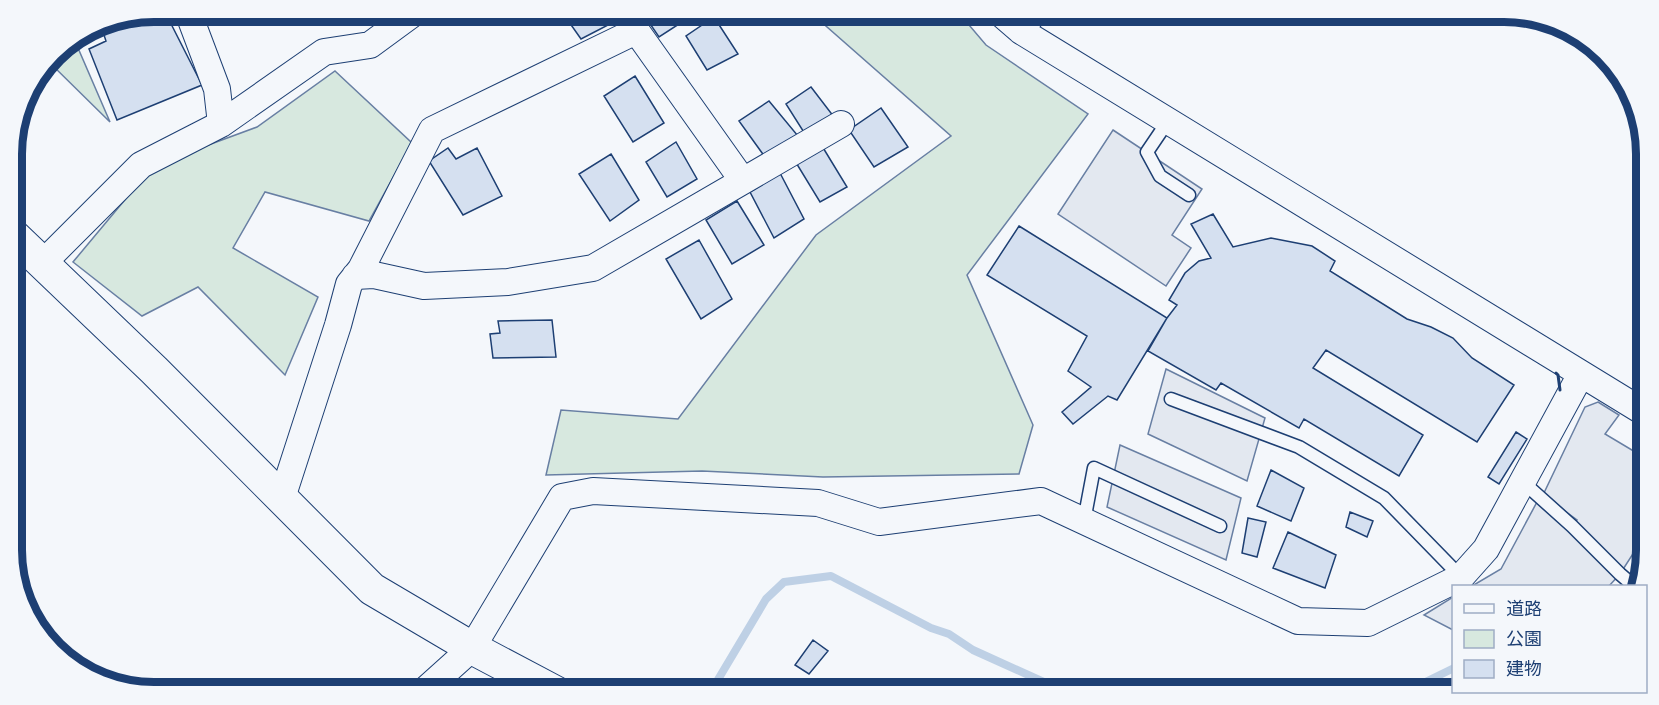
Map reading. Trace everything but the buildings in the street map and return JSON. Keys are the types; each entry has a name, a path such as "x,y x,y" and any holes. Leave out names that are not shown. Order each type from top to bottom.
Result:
{"street":[{"path":"192,22 217,89 221,124"},
{"path":"42,264 141,165 221,124 324,52 370,45 401,22"},
{"path":"282,498 338,326 349,284 361,269 432,130 627,22"},
{"path":"630,22 743,181"},
{"path":"1028,22 1168,121 1636,407"},
{"path":"355,276 374,275 424,286 508,282 593,268 841,124"},
{"path":"23,245 154,370 372,589 472,648 536,682"},
{"path":"434,682 472,648 562,498 593,491 818,503 879,522 1041,501 1298,621 1368,623 1461,577 1486,549 1581,374"}],"lane":[{"path":"1168,121 1147,152 1160,176 1189,195"},
{"path":"1171,399 1299,447 1384,498 1461,577"},
{"path":"1084,521 1094,468 1220,526"},
{"path":"1522,482 1572,526 1632,584"}],"green space":[{"path":"821,22 966,22 986,45 1088,114 967,275 1033,425 1019,474 823,477 702,471 546,475 561,410 678,419 816,235 951,136"},
{"path":"78,47 110,122 55,68"},
{"path":"335,71 412,143 369,221 265,192 233,248 318,297 285,375 198,287 142,316 73,262 154,165 257,127"}],"shaded area":[{"path":"1113,130 1202,189 1172,235 1191,248 1166,286 1058,214"},
{"path":"1166,369 1265,418 1247,481 1148,434"},
{"path":"1598,402 1619,415 1605,434 1636,452 1636,549 1610,585 1474,585 1501,569 1537,502 1570,530 1577,520 1543,495 1585,407"},
{"path":"1120,445 1241,498 1226,560 1107,507"},
{"path":"1452,598 1452,629 1424,615"}],"waterway":[{"path":"717,682 766,599 784,582 831,576 931,628 949,634 973,650 1044,682"},
{"path":"1626,585 1633,582"},
{"path":"1425,682 1452,669"}],"wall":[{"path":"1556,373 1560,390"}]}
